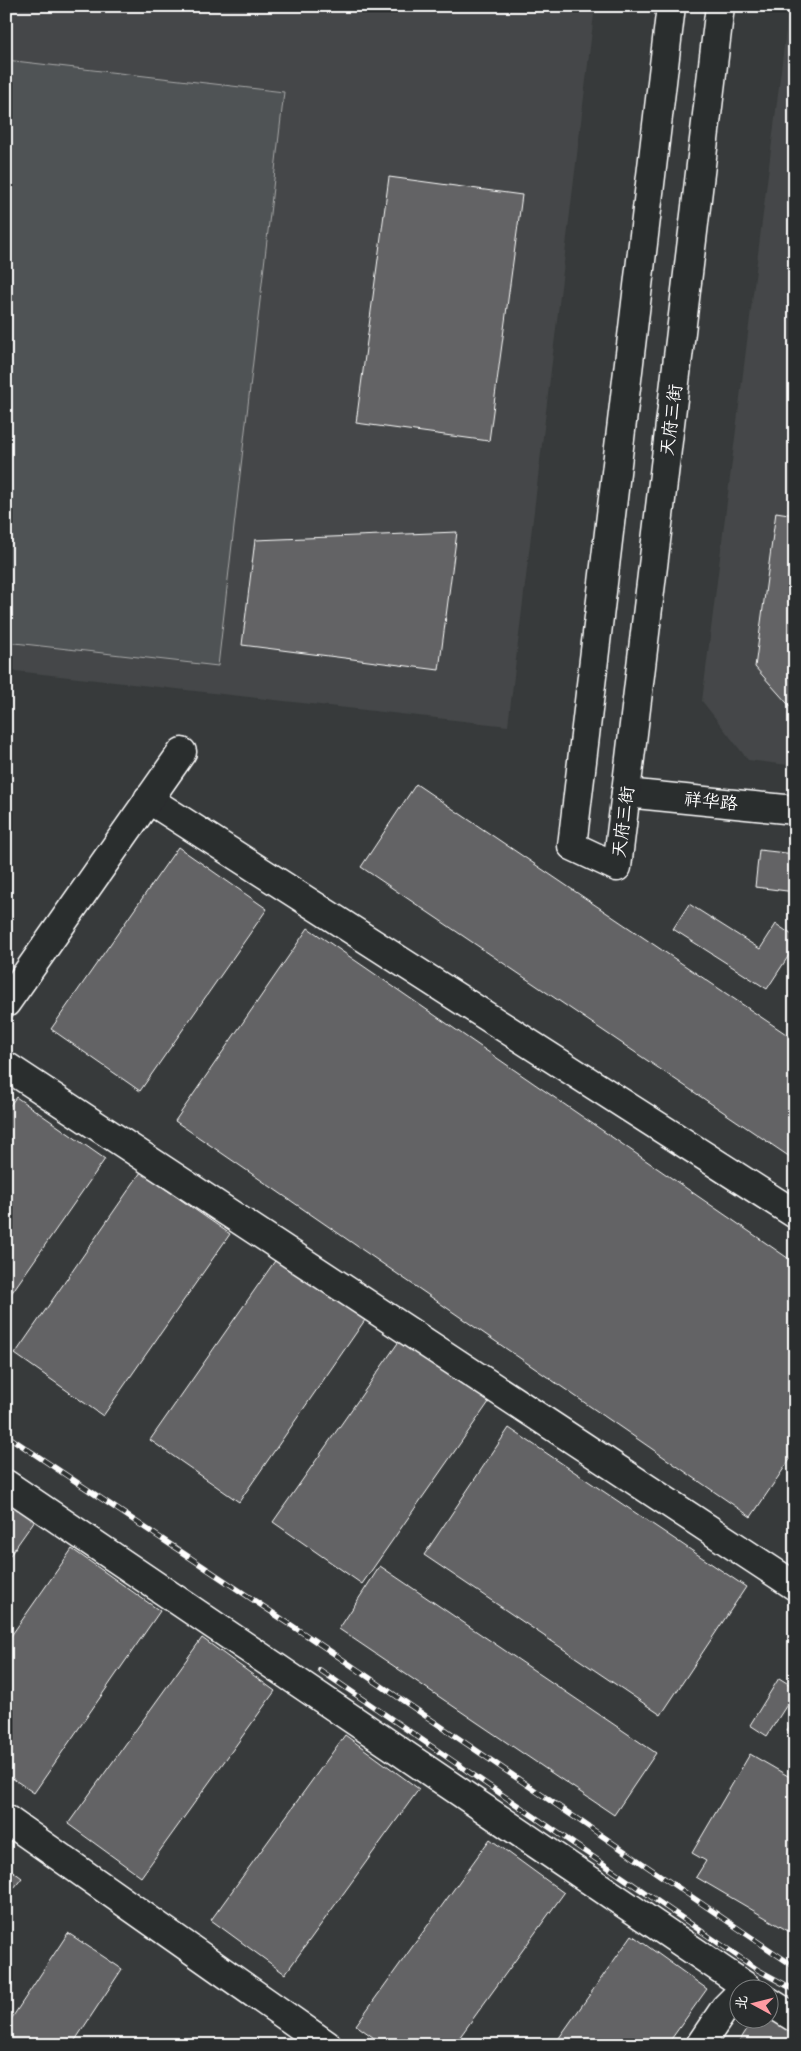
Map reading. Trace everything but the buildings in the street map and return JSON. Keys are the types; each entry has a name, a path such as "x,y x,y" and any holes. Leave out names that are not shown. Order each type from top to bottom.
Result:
{"street":[{"name":"天府三街","path":"671,6 572,846 617,867 720,6"},
{"path":"6,1003 182,752"},
{"name":"祥华路","path":"626,793 795,810"},
{"path":"148,799 795,1214"},
{"path":"6,1066 795,1586"},
{"path":"6,1484 729,1978"},
{"path":"6,1819 328,2045"},
{"path":"700,2045 728,2006"},
{"path":"778,2008 795,2018"}],"shaded area":[{"path":"6,6 595,6 508,726 6,670"},
{"path":"789,6 795,6 795,766 748,760 702,701"},
{"path":"6,60 284,92 218,666 6,642"}],"railway":[{"path":"6,1435 330,1651 795,1967"},
{"path":"320,1670 758,1970 795,1990"}]}
